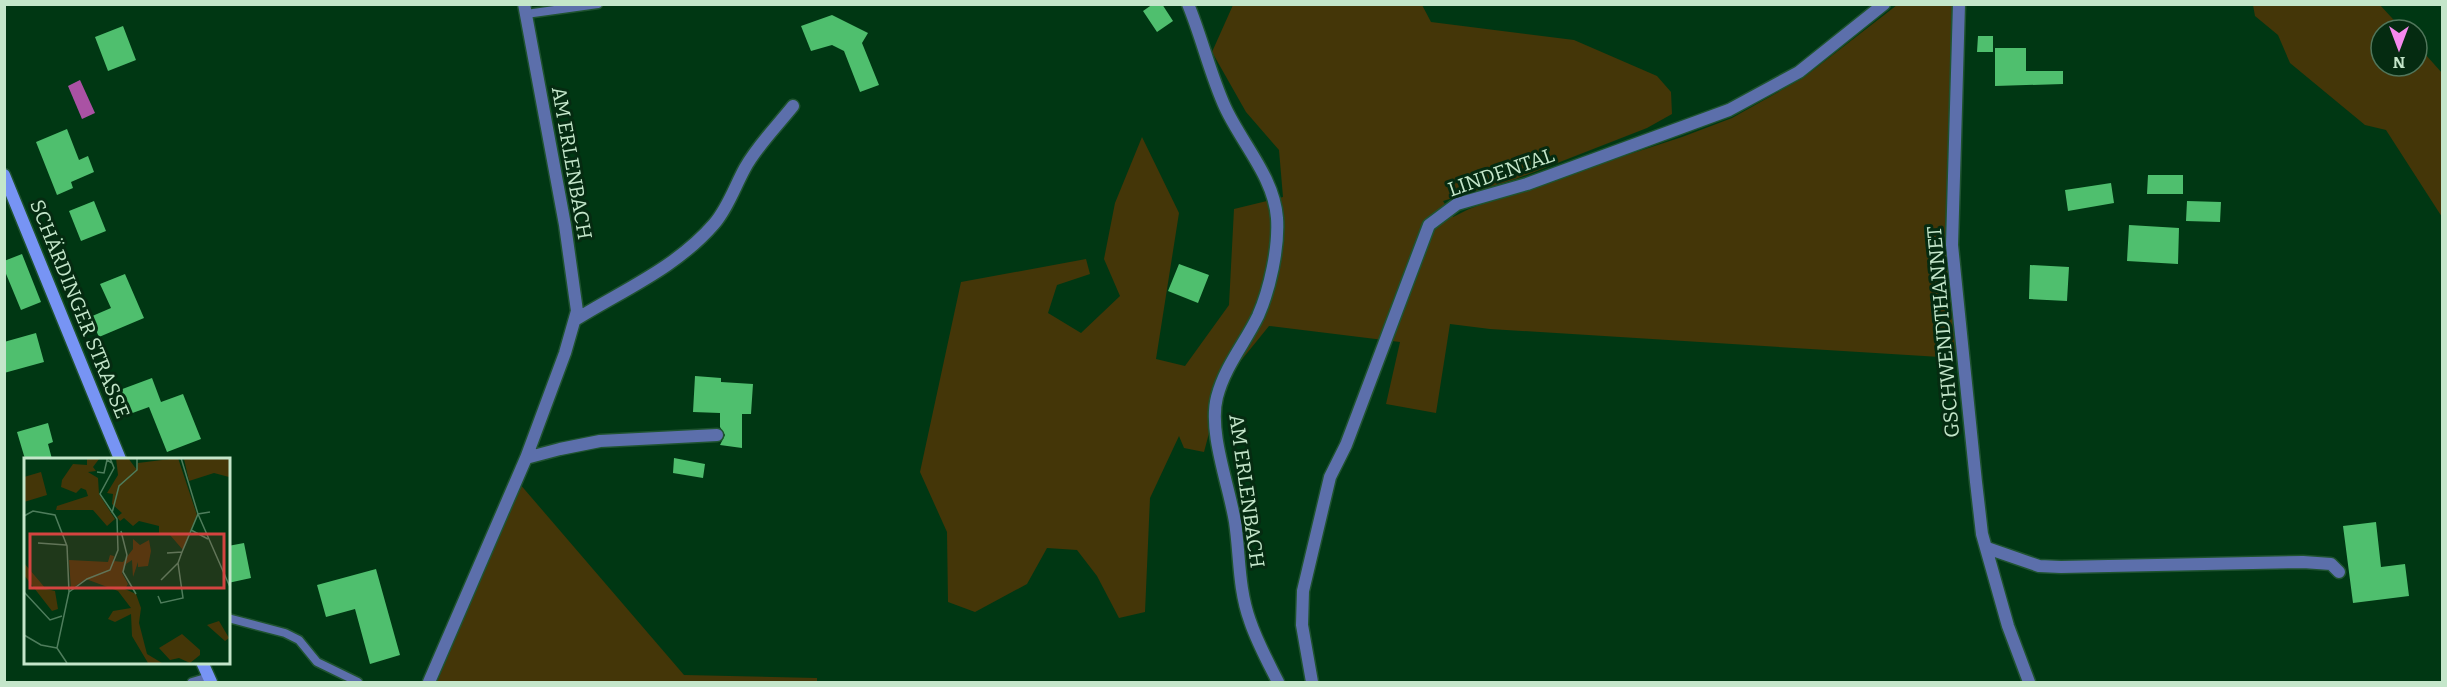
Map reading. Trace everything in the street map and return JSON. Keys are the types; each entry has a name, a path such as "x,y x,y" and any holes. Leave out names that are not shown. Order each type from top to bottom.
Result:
{"main road":[{"name":"SCHÄRDINGER STRASSE","path":"4,175 120,458"},
{"path":"202,663 210,680"}],"street":[{"name":"AM ERLENBACH","path":"1188,4 1226,109 1275,200 1277,220 1267,290 1258,316 1226,371 1217,397 1214,419 1235,524 1241,589 1249,620 1278,682"},
{"name":"LINDENTAL","path":"1312,682 1302,625 1303,591 1330,477 1346,445 1429,225 1457,204 1527,184 1729,110 1799,72 1884,4"},
{"name":"GSCHWENDTHANNET","path":"1959,4 1952,245 1982,534 2008,626 2029,682"},
{"name":"AM ERLENBACH","path":"525,9 565,225 577,311 565,353 526,458"},
{"path":"575,320 650,277 687,251 715,222 746,166 793,106"},
{"path":"429,682 526,458 600,441 717,435"},
{"path":"1987,548 2039,566 2303,562 2331,564 2340,572"}],"lane":[{"name":"AM ERLENBACH","path":"525,9 598,4"},
{"path":"230,619 285,633 299,640 317,662 357,682"},
{"path":"192,682 210,680"}],"shaded area":[{"path":"1233,5 1422,5 1431,22 1574,40 1657,76 1671,92 1672,114 1647,128 1516,179 1443,201 1453,217 1526,188 1682,137 1732,118 1803,78 1897,5 1953,5 1945,243 1956,351 1940,357 1490,329 1450,324 1436,413 1386,404 1400,342 1269,326 1222,384 1204,452 1184,448 1179,436 1150,498 1145,612 1119,618 1097,576 1077,550 1047,548 1027,584 975,612 948,602 947,532 920,472 961,282 1086,259 1090,274 1057,285 1048,313 1081,333 1120,296 1104,259 1115,203 1142,137 1179,213 1156,359 1185,366 1229,305 1234,209 1283,197 1279,150 1246,112 1212,52"},
{"path":"2253,5 2380,5 2392,18 2369,18 2369,78 2429,78 2429,58 2442,73 2442,217 2386,130 2365,125 2290,63 2278,35 2255,16"},
{"path":"80,80 95,113 82,119 68,86"},
{"path":"519,483 684,675 817,678 817,682 437,682"}],"building":[{"path":"1153,4 1162,4 1173,21 1157,32 1143,11"},
{"path":"832,15 868,33 862,43 879,85 860,92 844,51 832,45 811,51 801,26"},
{"path":"123,26 136,60 108,71 95,37"},
{"path":"1978,36 1993,36 1993,52 1977,52"},
{"path":"1995,48 2026,48 2026,71 2063,71 2063,84 1995,86"},
{"path":"67,129 79,160 88,156 94,172 71,182 73,188 57,195 36,142"},
{"path":"2148,175 2183,175 2183,194 2147,194"},
{"path":"2111,183 2114,203 2068,211 2065,190"},
{"path":"94,201 106,231 81,241 69,211"},
{"path":"2187,201 2221,202 2220,222 2186,221"},
{"path":"2129,225 2179,228 2178,264 2127,261"},
{"path":"22,254 41,302 21,310 4,269 4,261"},
{"path":"1179,264 1209,275 1198,303 1168,291"},
{"path":"2030,265 2069,267 2067,301 2029,299"},
{"path":"125,274 144,318 99,337 90,317 111,308 100,284"},
{"path":"36,333 44,362 4,373 4,342"},
{"path":"695,376 721,378 721,382 753,384 751,414 742,414 742,448 720,445 725,435 720,427 720,413 693,412"},
{"path":"152,378 161,402 183,394 201,439 167,452 149,407 127,415 117,391"},
{"path":"48,423 53,442 48,444 52,458 25,458 17,432"},
{"path":"674,458 705,464 703,478 673,473"},
{"path":"2376,522 2381,567 2405,564 2409,596 2353,603 2343,526"},
{"path":"244,543 251,578 230,583 230,546"},
{"path":"376,569 400,655 370,664 355,609 326,617 317,585"}]}
